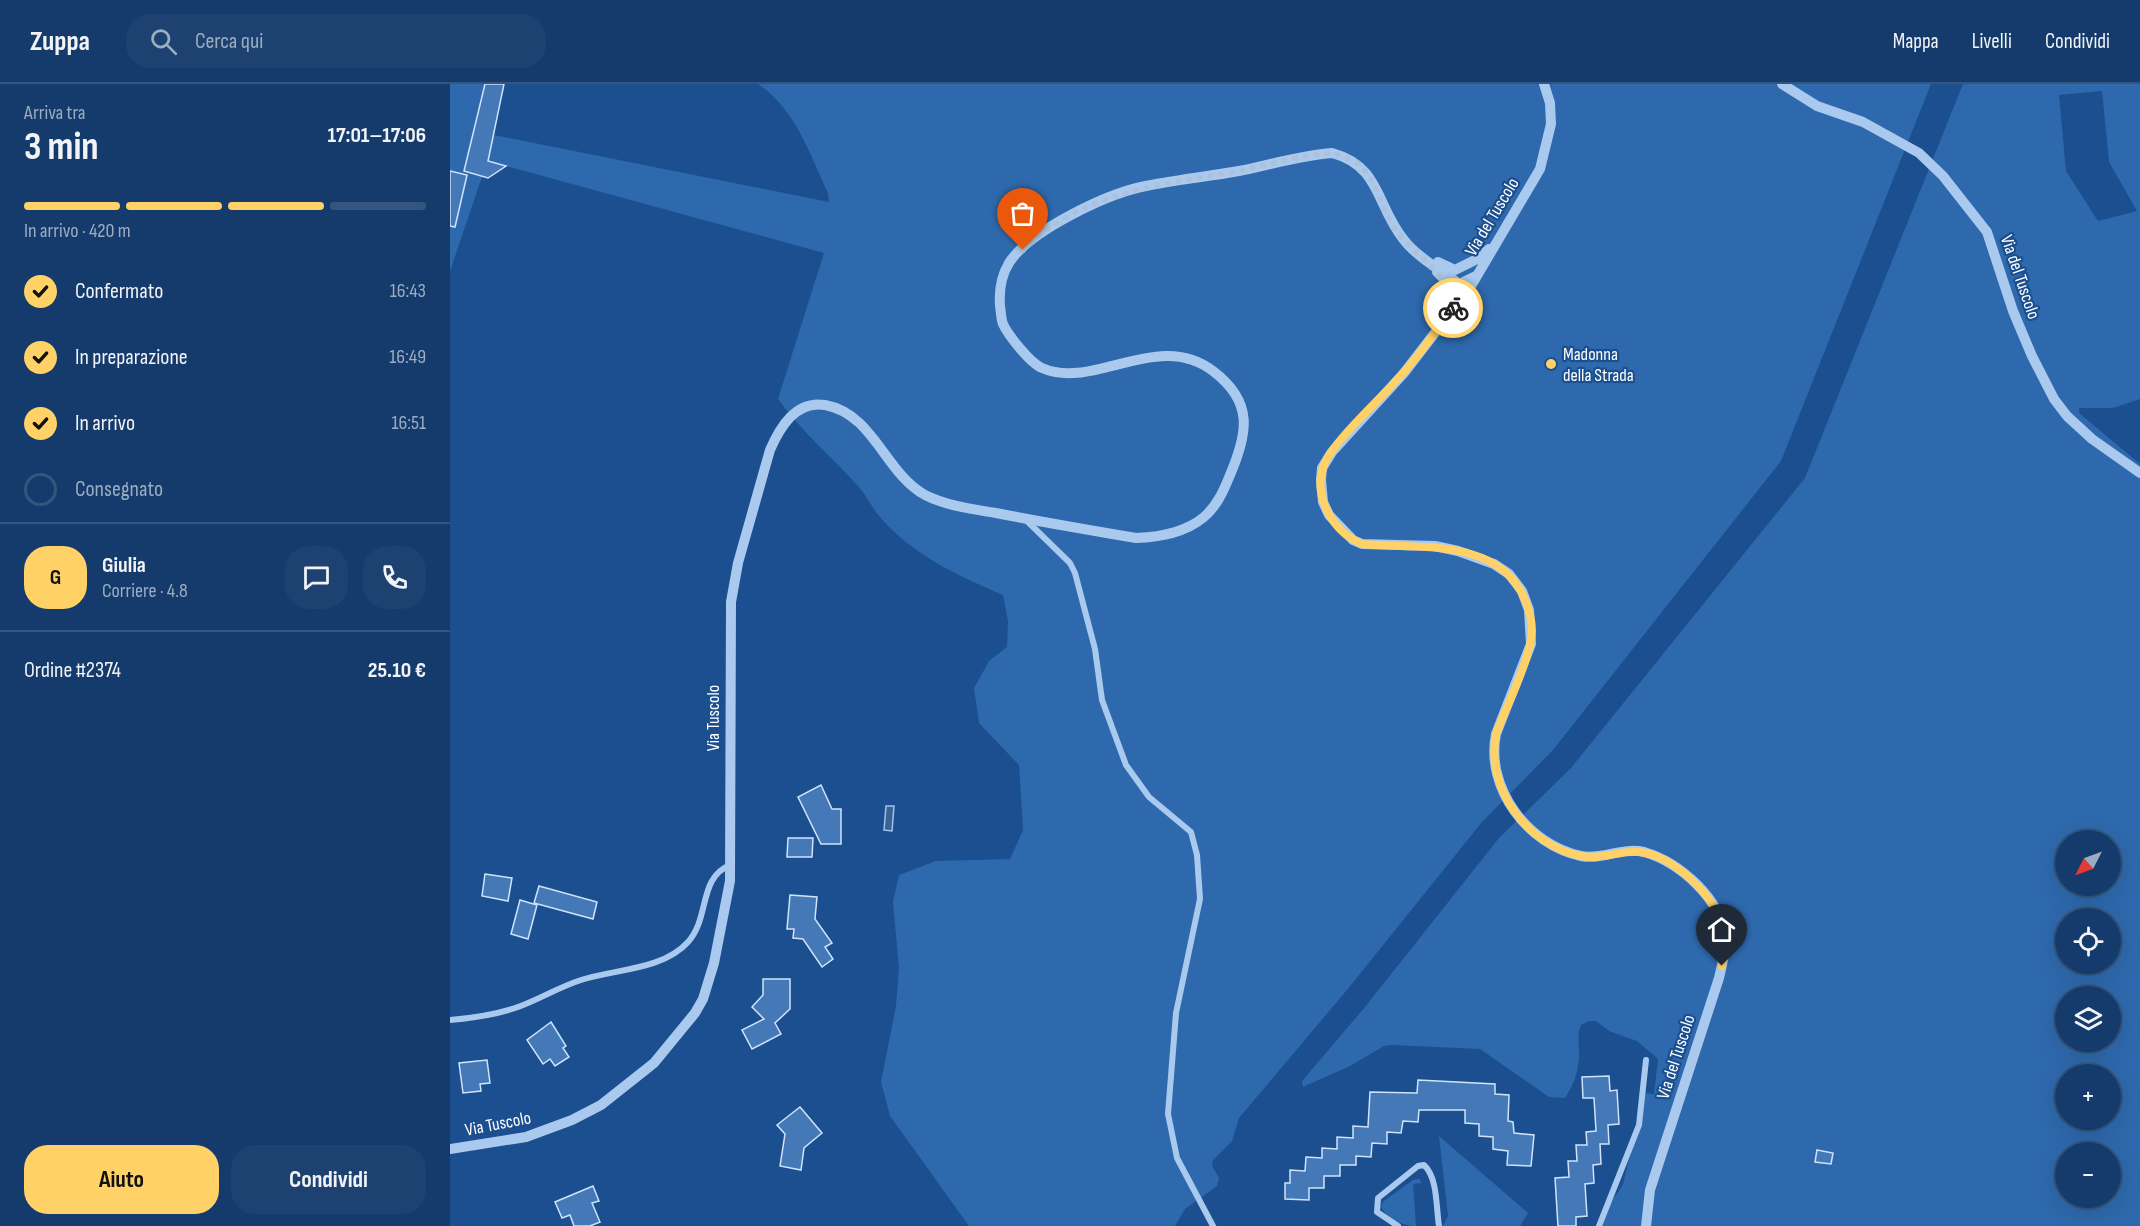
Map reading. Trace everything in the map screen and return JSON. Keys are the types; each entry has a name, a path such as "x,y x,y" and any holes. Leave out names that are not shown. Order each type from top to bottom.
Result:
{"street":[{"name":"Via del Tuscolo","path":"1544,84 1550,103 1551,124 1540,169 1476,276 1454,308 1404,373 1332,452 1322,468 1320,490 1329,515 1353,540 1362,544 1435,546 1458,551 1494,564 1509,574 1522,591 1531,617 1531,644 1496,734 1493,750 1496,771 1513,812 1550,845 1567,851 1583,856 1601,856 1622,850 1644,852 1666,862 1683,873 1714,906 1725,938 1719,978 1650,1190 1646,1226"},
{"name":"Via del Tuscolo","path":"1782,84 1817,105 1863,122 1919,153 1936,169 1987,231 2013,311 2054,399 2067,416 2092,439 2140,473"},
{"name":"Via Tuscolo","path":"450,1149 526,1137 572,1120 612,1097 654,1063 695,1013 706,993 725,913 730,865 729,633 733,589 768,457 777,434 790,417 811,404 842,410 865,426 898,471 925,495 950,504 1136,538 1154,537 1189,526 1215,505 1225,488 1239,454 1246,426 1239,399 1213,371 1196,362 1176,356 1156,356 1074,373 1041,368 1022,350 1002,323 999,291 1010,262 1035,237 1086,206 1139,188 1332,153 1348,157 1371,177 1391,223 1405,243 1421,254"},
{"path":"1421,254 1455,270 1479,258 1495,245"},
{"path":"1421,254 1459,284 1476,276"},
{"path":"1421,254 1443,278 1454,308"},
{"path":"1025,519 1070,563 1075,573 1095,649 1102,700 1125,765 1149,797 1184,825 1194,839 1200,899 1176,1013 1168,1114 1177,1158 1213,1226"},
{"path":"450,1020 511,1010 573,982 637,967 676,952 688,943 699,925 711,879 730,865"},
{"path":"1599,1226 1639,1125 1646,1060"},
{"path":"1398,1226 1377,1212 1378,1198 1418,1166 1424,1165 1429,1170 1433,1181 1439,1226"}],"shaded area":[{"path":"450,84 504,84 494,135 829,202 828,193 808,148 792,119 782,106 758,84 1931,84 1781,461 1553,750 1482,822 1347,990 1239,1118 1232,1141 1213,1160 1212,1166 1219,1178 1217,1186 1185,1209 1175,1226 969,1226 890,1116 881,1082 896,1006 899,968 893,902 899,875 936,861 1010,859 1023,830 1019,765 979,723 974,688 989,661 1007,647 1008,621 1003,595 937,563 907,543 877,513 859,487 778,399 824,253 506,166 488,178 482,177 450,271"},
{"path":"1963,84 2140,84 2140,399 2113,408 2079,408 2079,413 2140,464 2140,1226 1603,1226 1602,1220 1606,1210 1623,1184 1645,1093 1654,1094 1658,1059 1637,1041 1609,1031 1596,1021 1589,1021 1581,1025 1578,1069 1565,1098 1549,1097 1480,1049 1392,1045 1384,1046 1350,1066 1303,1087 1302,1081 1365,1007 1499,838 1571,768 1805,478","holes":["2102,91 2109,162 2137,211 2098,221 2066,171 2059,95"]},
{"path":"886,806 894,806 892,831 884,830"},
{"path":"1439,1136 1528,1213 1520,1226 1443,1226 1448,1216"},
{"path":"1419,1179 1422,1183 1413,1184 1416,1226 1406,1225 1386,1215 1381,1206 1384,1201 1413,1180"}],"building":[{"path":"485,84 504,84 488,161 506,166 488,178 464,171"},
{"path":"450,171 467,175 455,227 450,226"},
{"path":"821,785 832,809 841,809 841,844 821,844 798,797"},
{"path":"788,838 813,838 812,857 787,857"},
{"path":"485,874 512,878 508,901 482,896"},
{"path":"539,886 597,902 593,919 534,903"},
{"path":"790,895 817,897 815,919 832,943 825,947 833,959 822,967 803,939 793,938 794,929 787,929"},
{"path":"520,900 537,905 528,939 511,934"},
{"path":"763,979 790,979 790,1009 775,1023 781,1034 752,1049 742,1030 764,1019 752,1007 763,995"},
{"path":"551,1022 566,1046 563,1048 569,1057 555,1066 550,1059 543,1064 527,1040"},
{"path":"487,1060 490,1083 480,1084 481,1091 463,1093 459,1063"},
{"path":"1609,1076 1610,1091 1617,1090 1619,1124 1608,1125 1609,1144 1600,1144 1601,1164 1593,1165 1594,1183 1585,1184 1587,1216 1576,1217 1576,1226 1558,1226 1555,1178 1569,1177 1568,1161 1577,1161 1576,1145 1587,1145 1586,1132 1596,1131 1594,1098 1583,1098 1582,1077"},
{"path":"1418,1080 1495,1084 1495,1094 1509,1095 1508,1121 1513,1122 1514,1133 1534,1135 1531,1166 1507,1165 1508,1151 1493,1149 1493,1137 1479,1136 1479,1124 1465,1123 1465,1110 1419,1110 1418,1122 1403,1121 1401,1133 1387,1132 1387,1144 1372,1143 1371,1157 1356,1156 1356,1165 1340,1165 1340,1176 1324,1176 1324,1188 1309,1188 1309,1200 1285,1199 1285,1183 1290,1183 1290,1170 1305,1171 1306,1157 1322,1158 1322,1148 1337,1149 1337,1137 1353,1138 1353,1126 1368,1127 1370,1092 1417,1093"},
{"path":"800,1107 822,1133 804,1148 801,1170 780,1166 785,1134 777,1125"},
{"path":"1817,1150 1833,1153 1831,1164 1815,1162"},
{"path":"593,1186 599,1201 592,1203 600,1222 590,1226 574,1226 570,1215 562,1218 555,1202"}],"way so far":[{"path":"1023,250 1035,237 1086,206 1139,188 1332,153 1348,157 1360,164 1371,177 1391,223 1405,243 1421,254 1443,278 1453,308"}],"place":[{"name":"Madonna della Strada","path":"1551,364"}],"route":[{"path":"1453,308 1404,373 1326,459 1320,480 1323,502 1329,515 1344,534 1362,544 1435,546 1480,558 1509,574 1522,591 1532,625 1531,644 1496,734 1493,750 1496,771 1513,812 1550,845 1583,856 1601,856 1622,850 1644,852 1683,873 1714,906 1722,925 1725,938 1722,966"}]}
